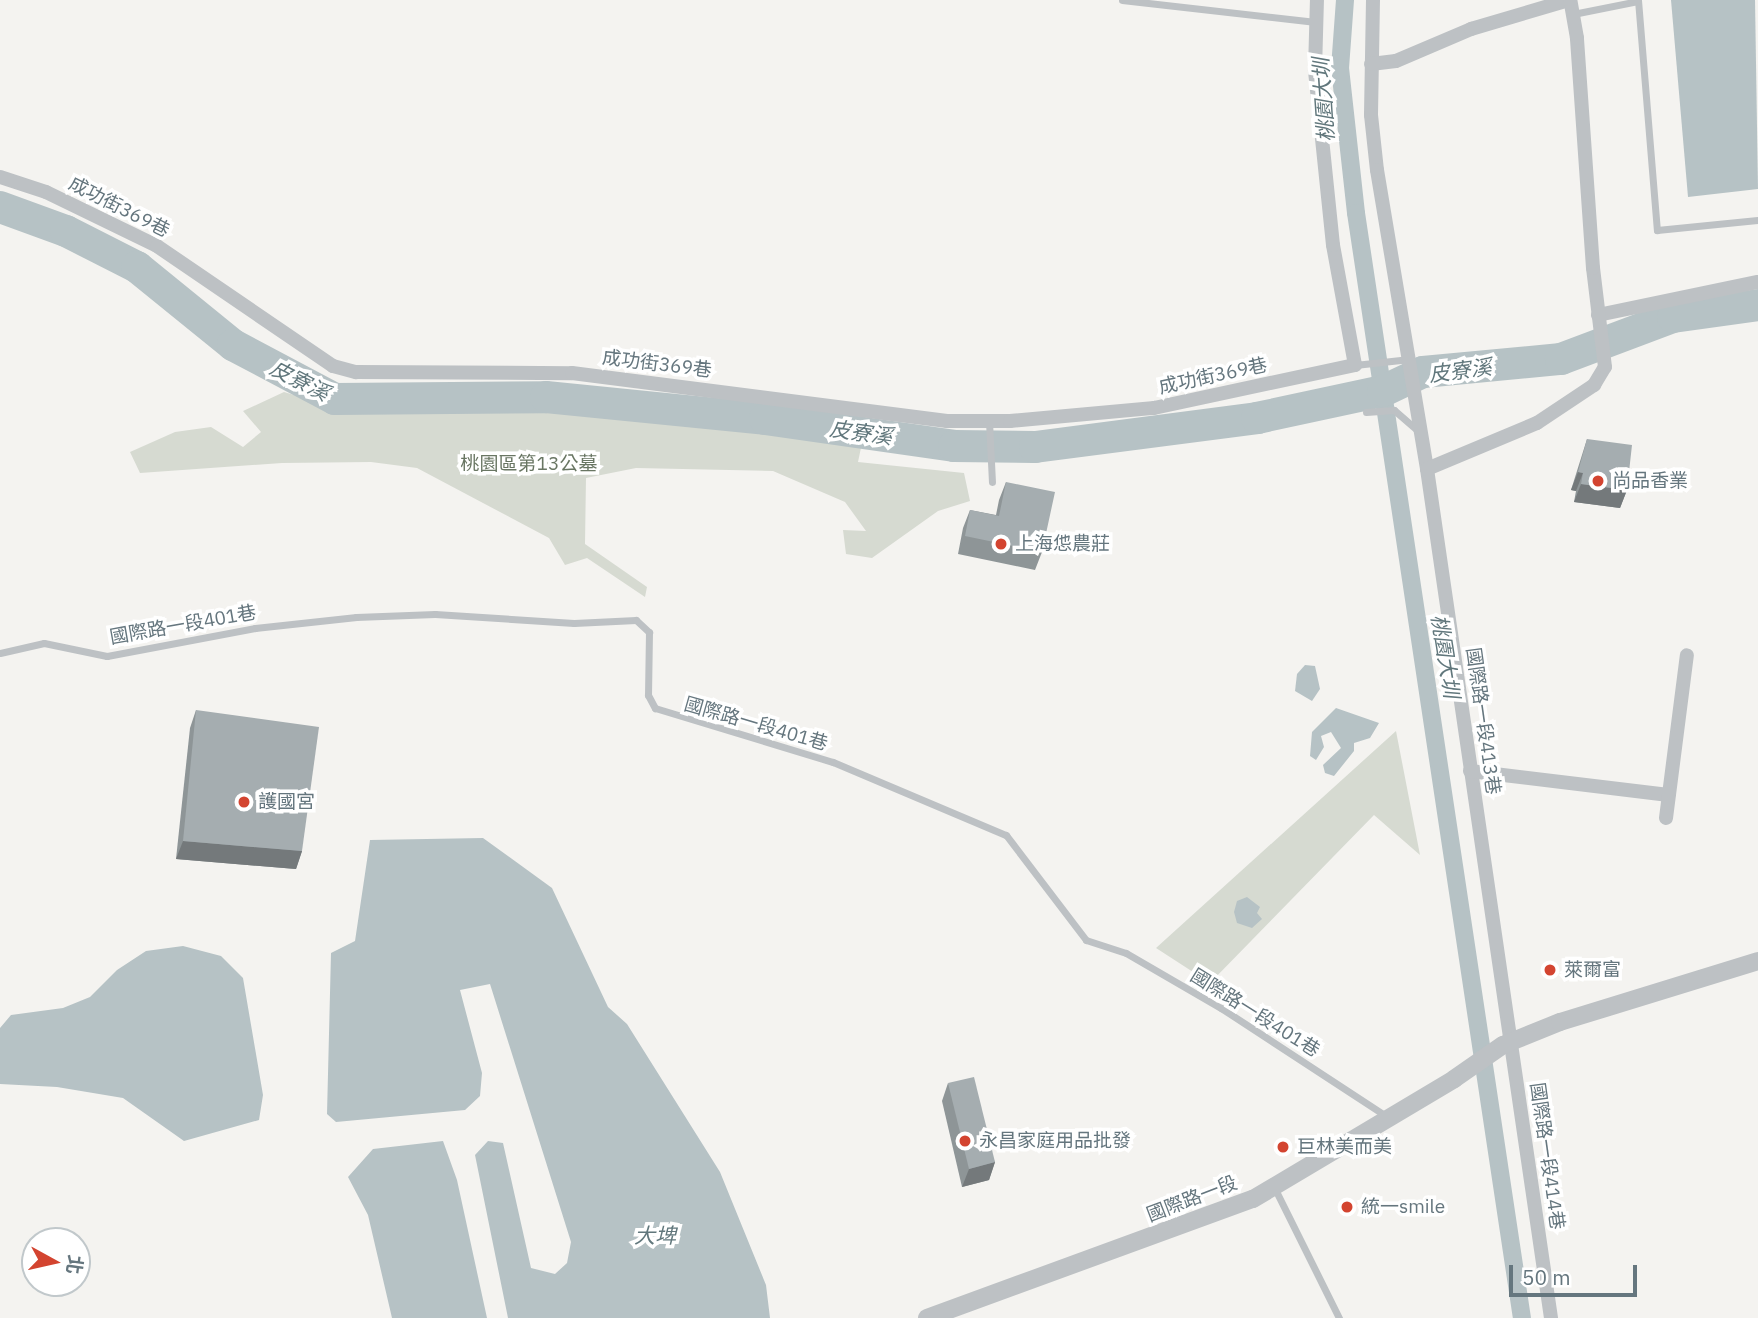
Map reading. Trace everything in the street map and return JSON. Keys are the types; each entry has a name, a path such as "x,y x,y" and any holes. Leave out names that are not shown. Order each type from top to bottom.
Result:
{"street":[{"path":"1317,0 1315,70 1333,245 1355,365"},
{"path":"1373,0 1371,64 1377,170 1410,359"},
{"path":"1371,64 1396,61 1471,29 1571,5 1605,366 1594,385 1537,423 1427,469"},
{"name":"成功街369巷","path":"0,177 46,192 157,246 238,305 344,369 572,373 947,422 989,422 1154,408 1355,365"},
{"path":"1599,320 1758,282"},
{"name":"國際路一段413巷","path":"1410,359 1508,1043"},
{"path":"1666,818 1687,655"},
{"path":"1470,771 1669,795"},
{"path":"1508,1043 1758,961"},
{"name":"國際路一段","path":"927,1318 1274,1188 1454,1080 1508,1043"},
{"name":"國際路一段414巷","path":"1508,1043 1551,1318"}],"lane":[{"path":"1122,0 1317,22"},
{"path":"1571,5 1638,0 1657,230 1758,220"},
{"path":"1355,365 1410,359"},
{"path":"1366,412 1394,410 1422,435"},
{"path":"989,422 992,482"},
{"name":"國際路一段401巷","path":"0,653 44,643 107,656 255,628 356,617 435,614 562,622 636,620 649,632 648,695 655,708 833,762 1006,835 1086,940 1126,953 1221,1008 1389,1118"},
{"path":"1274,1188 1339,1318"}],"green space":[{"name":"桃園區第13公墓","path":"284,392 338,408 548,405 827,436 862,443 858,462 964,473 970,501 938,511 872,558 846,554 843,530 866,531 845,502 773,471 636,468 586,478 585,544 647,587 645,597 587,558 565,565 549,538 417,468 371,462 282,463 140,473 130,452 175,432 211,427 243,447 261,432 243,411"},
{"path":"1396,731 1420,855 1374,815 1210,983 1156,948"}],"water":[{"path":"1671,0 1755,0 1758,189 1688,197"},
{"path":"1305,665 1315,666 1320,689 1312,701 1295,691 1297,674"},
{"path":"1336,708 1379,723 1370,738 1354,743 1354,751 1334,776 1325,773 1323,765 1341,748 1331,732 1321,736 1324,747 1316,760 1310,756 1312,732"},
{"name":"大埤","path":"483,838 552,888 608,1007 627,1024 720,1172 766,1285 770,1318 508,1318 475,1155 488,1141 503,1143 531,1268 555,1274 567,1263 571,1242 490,984 460,990 482,1073 480,1096 465,1110 336,1122 327,1114 331,953 355,941 370,840"},
{"path":"1247,897 1260,907 1257,913 1262,919 1252,928 1237,923 1234,912 1237,901"},
{"path":"183,946 221,956 243,978 263,1095 259,1120 184,1141 123,1098 57,1087 0,1084 0,1028 11,1015 63,1008 90,997 117,970 146,951"},
{"path":"443,1141 457,1180 487,1318 392,1318 368,1215 348,1177 373,1149"}],"building":[{"path":"1587,439 1632,445 1627,490 1581,484 1583,473 1578,472"},
{"path":"1006,482 1055,492 1042,552 965,536 970,510 999,516"},
{"name":"護國宮","path":"196,710 319,727 302,851 183,841"},
{"path":"974,1077 995,1162 969,1169 948,1083"}],"waterway":[{"name":"桃園大圳","path":"1345,0 1340,68 1356,213 1522,1318"},
{"name":"皮寮溪","path":"0,207 66,231 137,267 233,345 335,399 546,397 765,419 954,446 1035,447 1257,418 1383,391 1423,372 1561,359 1673,317 1758,305"}],"place":[{"name":"尚品香業","path":"1598,481"},
{"name":"上海怹農莊","path":"1001,544"},
{"name":"護國宮","path":"244,802"},
{"name":"萊爾富","path":"1550,970"},
{"name":"永昌家庭用品批發","path":"965,1141"},
{"name":"巨林美而美","path":"1283,1147"},
{"name":"統一smile","path":"1347,1207"}]}
